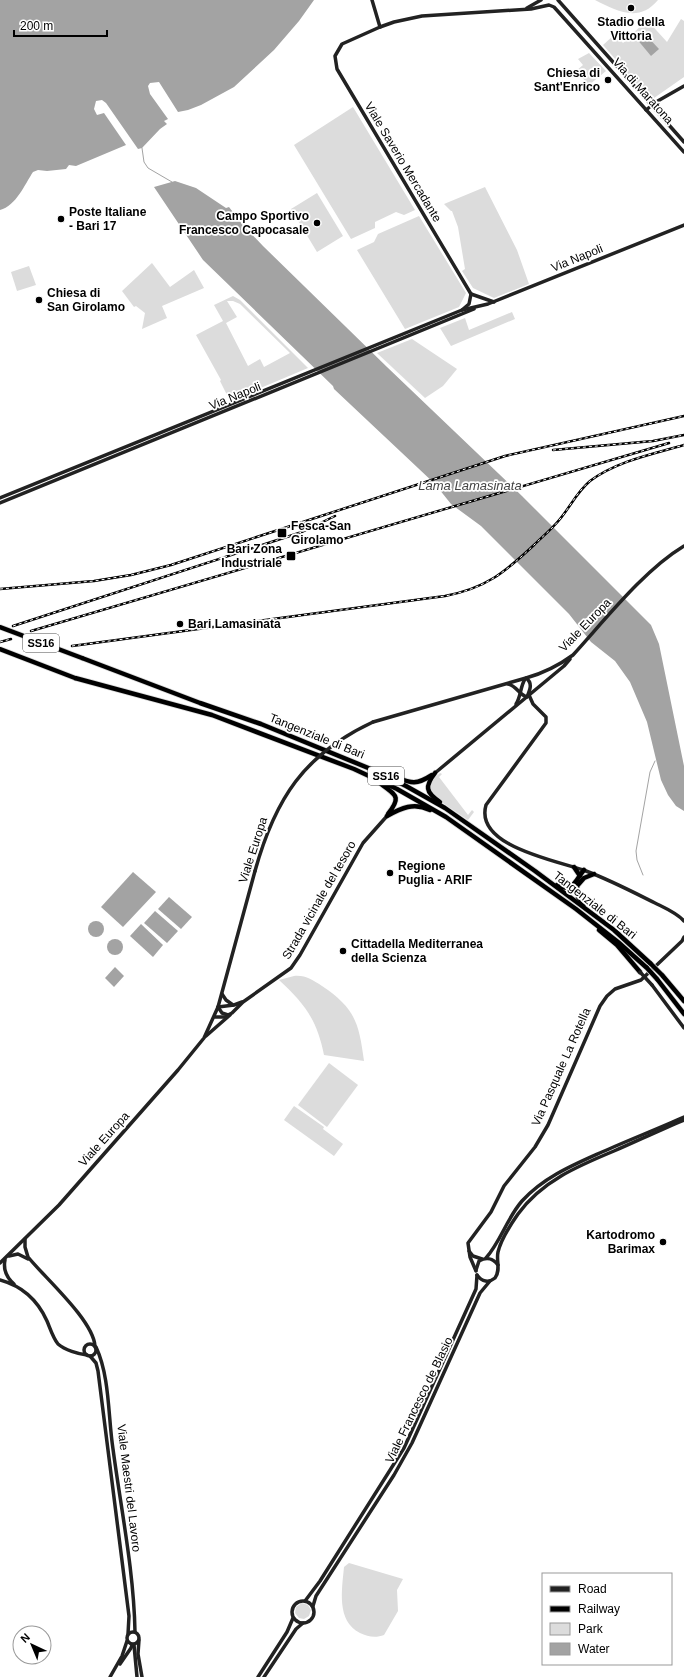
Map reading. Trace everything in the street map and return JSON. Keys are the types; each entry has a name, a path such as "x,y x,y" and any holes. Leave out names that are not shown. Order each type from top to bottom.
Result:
{"highway":[{"name":"Tangenziale di Bari","path":"0,627 200,703 261,724 378,772 428,798 535,871 614,930 662,975 684,1001"},
{"name":"Tangenziale di Bari","path":"0,649 74,678 212,715 376,779 410,796 446,817 594,922 618,942 657,979 684,1014"},
{"path":"378,772 411,783 424,781 435,773"},
{"path":"435,773 429,783 429,792 435,799 466,819 477,831"},
{"path":"376,779 392,791 395,797 394,805 387,816"},
{"path":"387,816 401,808 417,806 429,809 441,817 446,817"},
{"path":"574,867 582,877"},
{"path":"584,870 585,875 578,883 576,893 580,901 589,907 593,914"},
{"path":"535,871 564,888 571,887 582,877 594,874"},
{"path":"594,922 598,929 617,945 640,972"}],"main road":[{"path":"372,0 380,27 422,16 527,8 541,0"},
{"name":"Via di Maratona","path":"559,1 684,142"},
{"name":"Via di Maratona","path":"527,8 531,9 546,5 554,8 684,152"},
{"name":"Viale Saverio Mercadante","path":"380,27 347,41 340,46 336,51 335,64 354,100 471,294"},
{"path":"592,50 598,44"},
{"path":"646,110 684,86"},
{"name":"Via Napoli","path":"0,502 684,225"},
{"path":"462,310 468,304 471,294 494,302"},
{"name":"Via Napoli","path":"0,498 462,310 477,308"},
{"name":"Viale Europa","path":"1,1263 64,1200 178,1070 204,1038 215,1017 218,1007 264,838 286,794 304,771 333,745 373,722 506,684 552,669 573,654 626,597 660,564 684,546"},
{"path":"435,773 564,666 573,654"},
{"path":"514,707 520,697 522,683 526,678 529,680 531,687 527,697"},
{"path":"506,684 514,685 523,695 527,697 546,717 546,723 491,796 486,805 484,815 488,826 492,831 520,850 594,874 677,915 684,921"},
{"name":"Strada vicinale del tesoro","path":"243,1002 291,968 295,963 363,844 387,816"},
{"name":"Via Pasquale La Rotella","path":"468,1250 468,1243 491,1212 504,1186 535,1147 548,1125 600,1006 606,996 621,986 640,980 682,941 684,937"},
{"path":"640,972 652,985 684,1028"},
{"path":"222,993 226,1000 234,1005"},
{"path":"232,1013 228,1015 222,1013 218,1007 243,1002"},
{"path":"204,1038 243,1002"},
{"path":"215,1017 227,1017"},
{"path":"589,1160 684,1117"},
{"path":"476,1273 477,1264 492,1252 509,1219 521,1203 546,1180 572,1167 684,1120"},
{"path":"468,1250 476,1273 482,1280 490,1281 495,1278 498,1275 499,1250 518,1214 534,1195 572,1167"},
{"path":"25,1239 26,1252 37,1268"},
{"path":"468,1250 473,1256 493,1260 498,1265"},
{"path":"18,1288 4,1270 7,1257 18,1254 23,1256 37,1268"},
{"name":"Viale Maestri del Lavoro","path":"37,1268 84,1321 93,1338 102,1365 109,1412 112,1447 126,1537 135,1632"},
{"name":"Viale Francesco de Blasio","path":"305,1601 320,1582 404,1448 476,1289 476,1273"},
{"path":"0,1280 18,1288 35,1300 39,1305 57,1342 63,1347 89,1356 96,1353 95,1346 90,1344 85,1346 84,1351 89,1356"},
{"name":"Viale Francesco de Blasio","path":"313,1606 316,1596 407,1453 423,1421 480,1293 490,1281"},
{"name":"Viale Maestri del Lavoro","path":"89,1356 96,1363 98,1371 129,1616 128,1634"},
{"path":"264,1677 296,1629 314,1616 313,1606 305,1601 298,1602 292,1607 291,1613 293,1618 299,1623 303,1623"},
{"path":"258,1677 287,1632 293,1618"},
{"path":"116,1668 127,1641 128,1634 135,1632 139,1636 138,1654 142,1677"},
{"path":"110,1677 133,1645 139,1640"},
{"path":"127,1641 133,1645 137,1677"}],"green space":[{"name":"Stadio della Vittoria","path":"595,0 658,0 651,7 643,11 628,13 611,8"},
{"path":"681,19 684,21 684,77 654,98 650,94 645,93 603,45 616,35 623,43 647,20 667,42"},
{"path":"589,53 606,71 589,85 576,71 583,65 578,59"},
{"path":"353,107 415,210 404,215 396,212 375,222 375,228 351,239 294,145"},
{"path":"485,187 517,250 529,284 494,298 473,288 462,271 465,269 458,227 452,211 444,204"},
{"name":"Campo Sportivo Francesco Capocasale","path":"317,193 343,236 317,252 291,209"},
{"path":"419,216 466,293 459,307 405,329 357,250 374,242 378,234"},
{"path":"152,263 170,287 194,270 204,288 162,306 167,318 142,329 145,313 136,306 134,307 122,291"},
{"path":"29,266 36,285 17,291 11,272"},
{"path":"233,296 240,300 308,368 230,401 220,381 221,380 196,335 223,321 214,305","holes":["227,301 233,301 240,304 290,353 264,367 260,359 248,366 226,323 237,317"]},
{"path":"512,312 515,319 451,346 440,328 465,318 469,330"},
{"path":"412,339 457,369 443,386 425,398 377,353"},
{"path":"440,773 442,774 439,777 468,815 472,810 474,812 468,820 434,797 430,790 431,781"},
{"path":"294,976 309,978 333,994 348,1009 357,1026 364,1061 324,1055 318,1032 309,1013 279,980"},
{"path":"329,1063 358,1085 327,1127 298,1105"},
{"path":"294,1106 324,1127 323,1129 343,1144 334,1156 284,1120"},
{"path":"349,1563 403,1579 397,1590 398,1611 384,1635 375,1637 360,1633 352,1628 347,1621 342,1604 342,1585 344,1567"},
{"path":"302,1603 308,1605 311,1610 309,1616 304,1619 299,1618 295,1613 296,1607"}],"water":[{"path":"0,0 314,0 299,21 274,50 234,87 201,105 178,112 159,82 150,83 148,86 150,94 168,119 164,121 167,124 160,129 142,148 138,149 106,103 102,100 96,101 94,109 97,115 104,113 126,145 76,166 69,165 66,169 47,171 38,170 33,172 11,204 0,210"},
{"path":"643,32 659,49 651,56 636,38"},
{"name":"Lama Lamasinata","path":"175,181 196,188 226,208 229,207 242,224 263,246 522,496 651,625 659,644 684,766 684,811 676,806 668,795 661,780 647,722 630,682 615,661 591,642 569,614 481,526 451,504 435,484 334,389 333,386 203,260 154,187"},
{"path":"133,872 156,892 123,927 101,907"},
{"path":"169,897 192,917 181,929 158,909"},
{"path":"155,911 178,931 167,943 144,923"},
{"path":"93,921 99,921 104,926 102,935 99,937 93,937 88,932 88,926"},
{"path":"141,924 163,945 153,957 130,936"},
{"path":"112,939 118,939 123,944 121,953 118,955 112,955 107,950 107,944"},
{"path":"115,967 124,976 114,987 105,978"}],"waterway":[{"name":"Lama Lamasinata","path":"142,148 144,162 148,168 172,182"},
{"path":"643,875 637,860 636,851 650,772 655,761"}],"railway":[{"path":"0,589 94,581 131,575 171,565 505,456 684,416"},
{"path":"553,450 653,441 684,435"},
{"path":"31,631 669,443"},
{"path":"72,646 445,596 472,589 494,578 523,555 557,523 581,490 590,481 623,463 684,445"},
{"path":"13,626 302,532 335,516"},
{"path":"0,642 11,639"},
{"path":"26,650 40,648"}],"place":[{"name":"Stadio della Vittoria","path":"631,8"},
{"name":"Chiesa di Sant'Enrico","path":"608,80"},
{"name":"Poste Italiane - Bari 17","path":"61,219"},
{"name":"Campo Sportivo Francesco Capocasale","path":"317,223"},
{"name":"Chiesa di San Girolamo","path":"39,300"},
{"name":"Fesca-San Girolamo","path":"282,533"},
{"name":"Bari Zona Industriale","path":"291,556"},
{"name":"Bari Lamasinata","path":"180,624"},
{"name":"Regione Puglia - ARIF","path":"390,873"},
{"name":"Cittadella Mediterranea della Scienza","path":"343,951"},
{"name":"Kartodromo Barimax","path":"663,1242"}]}
